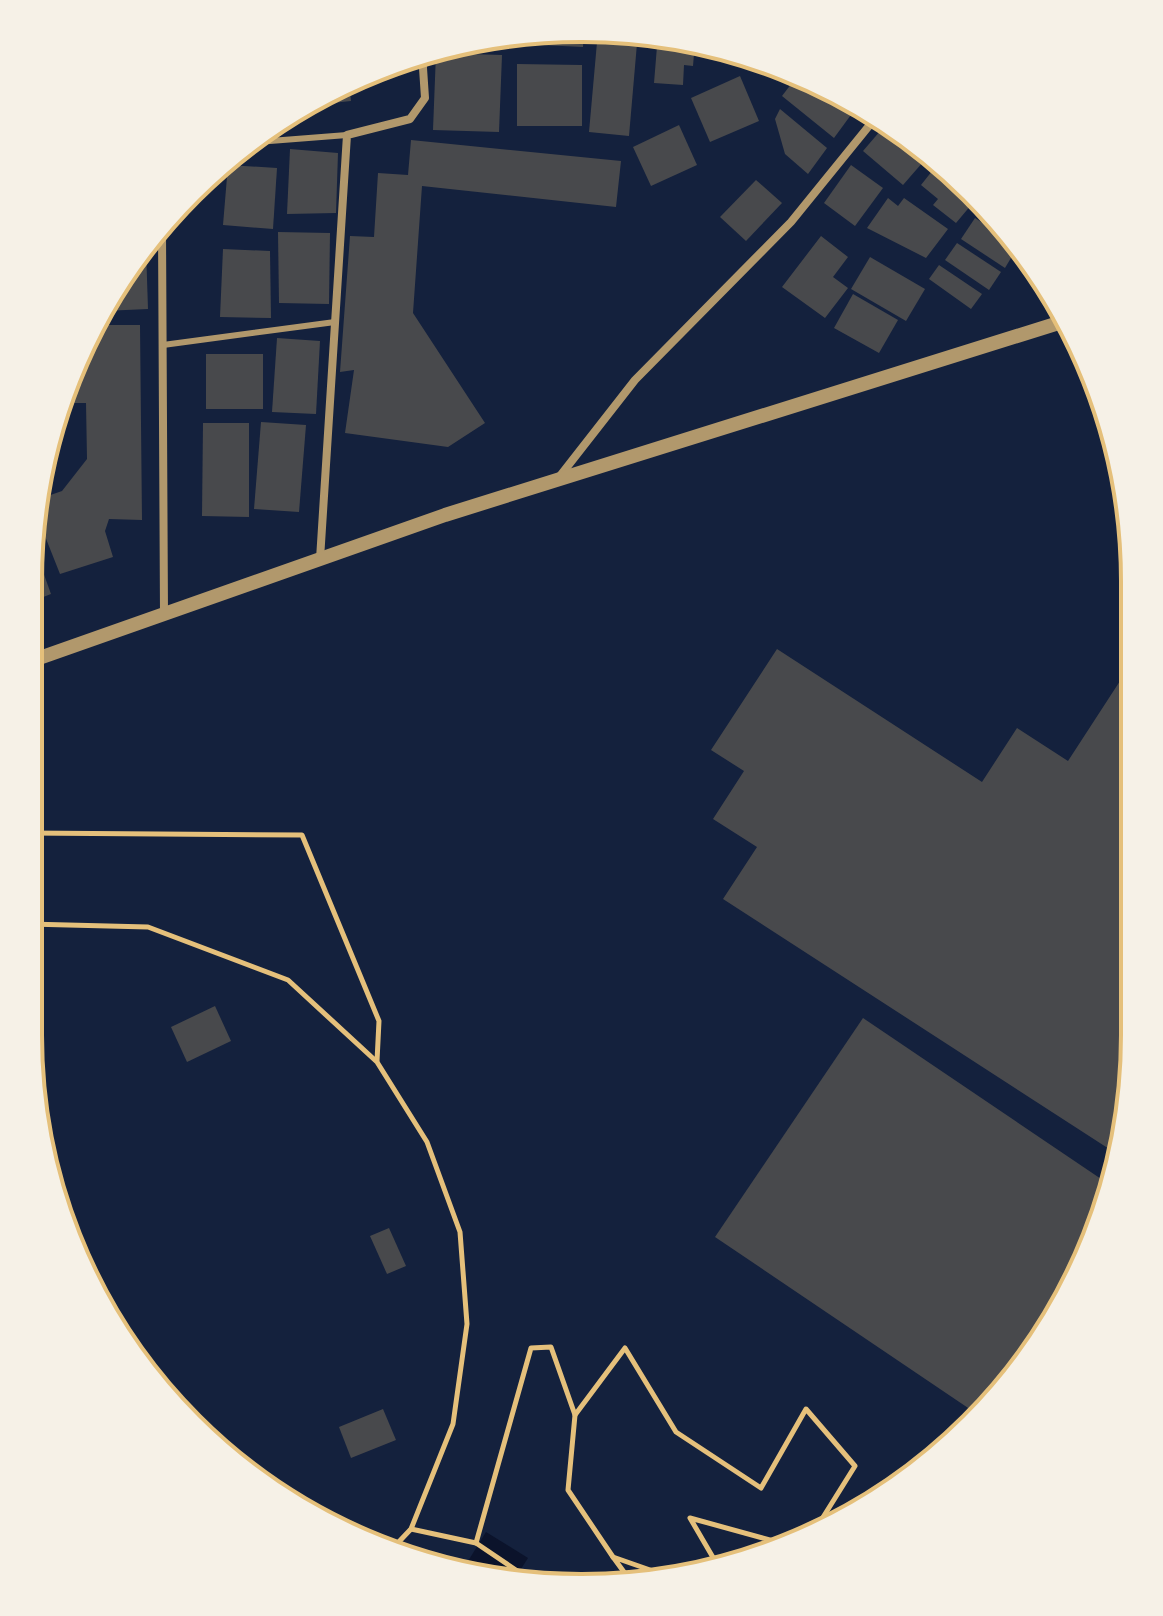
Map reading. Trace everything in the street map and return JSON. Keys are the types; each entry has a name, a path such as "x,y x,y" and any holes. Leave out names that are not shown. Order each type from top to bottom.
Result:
{"street":[{"path":"320,560 347,135 410,119 425,98 423,66"},
{"path":"557,480 635,380 791,222 869,126"},
{"path":"162,242 164,614"},
{"path":"42,657 557,480 1055,324"}],"lane":[{"path":"270,141 347,135"},
{"path":"163,345 335,322"}],"path":[{"path":"42,833 302,835 379,1021 377,1062"},
{"path":"42,924 148,927 288,980 377,1062 427,1142 460,1232 467,1324 453,1424 411,1529 399,1542"},
{"path":"476,1543 531,1348 551,1347 575,1415 568,1490 624,1572"},
{"path":"575,1415 625,1348 676,1432 761,1488 806,1409 855,1466 824,1516"},
{"path":"713,1558 690,1518 769,1540"},
{"path":"411,1529 476,1543 515,1569"},
{"path":"613,1557 648,1569"}],"water":[{"path":"486,1532 528,1558 520,1570 467,1562"}],"building":[{"path":"583,42 583,47 532,45"},
{"path":"597,42 637,45 629,136 589,132"},
{"path":"657,48 694,54 693,66 684,65 683,85 654,83"},
{"path":"468,54 502,55 499,132 433,130 436,62"},
{"path":"517,64 582,65 582,126 517,126"},
{"path":"740,76 759,121 710,142 691,98"},
{"path":"791,84 851,114 834,138 782,96"},
{"path":"350,95 351,101 334,103"},
{"path":"780,109 827,148 808,174 785,154 775,119"},
{"path":"679,125 697,165 651,186 633,147"},
{"path":"879,132 922,163 903,185 863,151"},
{"path":"411,140 621,161 616,207 422,186 413,313 485,423 448,447 345,433 354,370 340,372 350,236 374,237 378,173 408,175"},
{"path":"290,149 338,153 336,213 287,214"},
{"path":"851,165 883,188 855,226 824,203"},
{"path":"238,166 277,168 273,229 223,225 227,175"},
{"path":"932,171 969,207 956,223 933,205 938,199 921,185"},
{"path":"756,180 782,203 746,241 720,217"},
{"path":"888,198 898,206 904,198 948,229 926,258 867,228"},
{"path":"975,218 987,226 1012,256 1005,268 961,239"},
{"path":"278,232 330,233 329,304 279,303"},
{"path":"821,236 848,257 833,277 848,288 825,318 782,287"},
{"path":"957,243 1001,272 989,290 945,260"},
{"path":"223,249 270,251 271,318 220,317"},
{"path":"870,257 925,289 906,321 851,289"},
{"path":"146,262 148,309 115,311"},
{"path":"939,265 982,294 971,309 929,279"},
{"path":"853,294 898,320 879,353 834,328"},
{"path":"107,325 140,325 142,520 109,519 105,531 113,557 60,574 44,534 49,495 62,491 87,459 86,403 73,403"},
{"path":"277,338 320,341 316,414 272,412"},
{"path":"206,354 263,354 263,409 206,409"},
{"path":"261,422 306,425 299,512 254,509"},
{"path":"203,423 249,423 249,517 202,516"},
{"path":"42,570 51,594 42,598"},
{"path":"777,649 982,782 1017,728 1068,761 1121,682 1121,1034 1120,1070 1109,1149 723,899 757,847 713,819 744,771 711,750"},
{"path":"215,1006 231,1041 187,1062 171,1027"},
{"path":"863,1018 1101,1179 1080,1241 1049,1304 1010,1363 970,1409 715,1237"},
{"path":"389,1228 406,1266 387,1274 370,1236"},
{"path":"383,1409 396,1440 351,1458 339,1427"}]}
